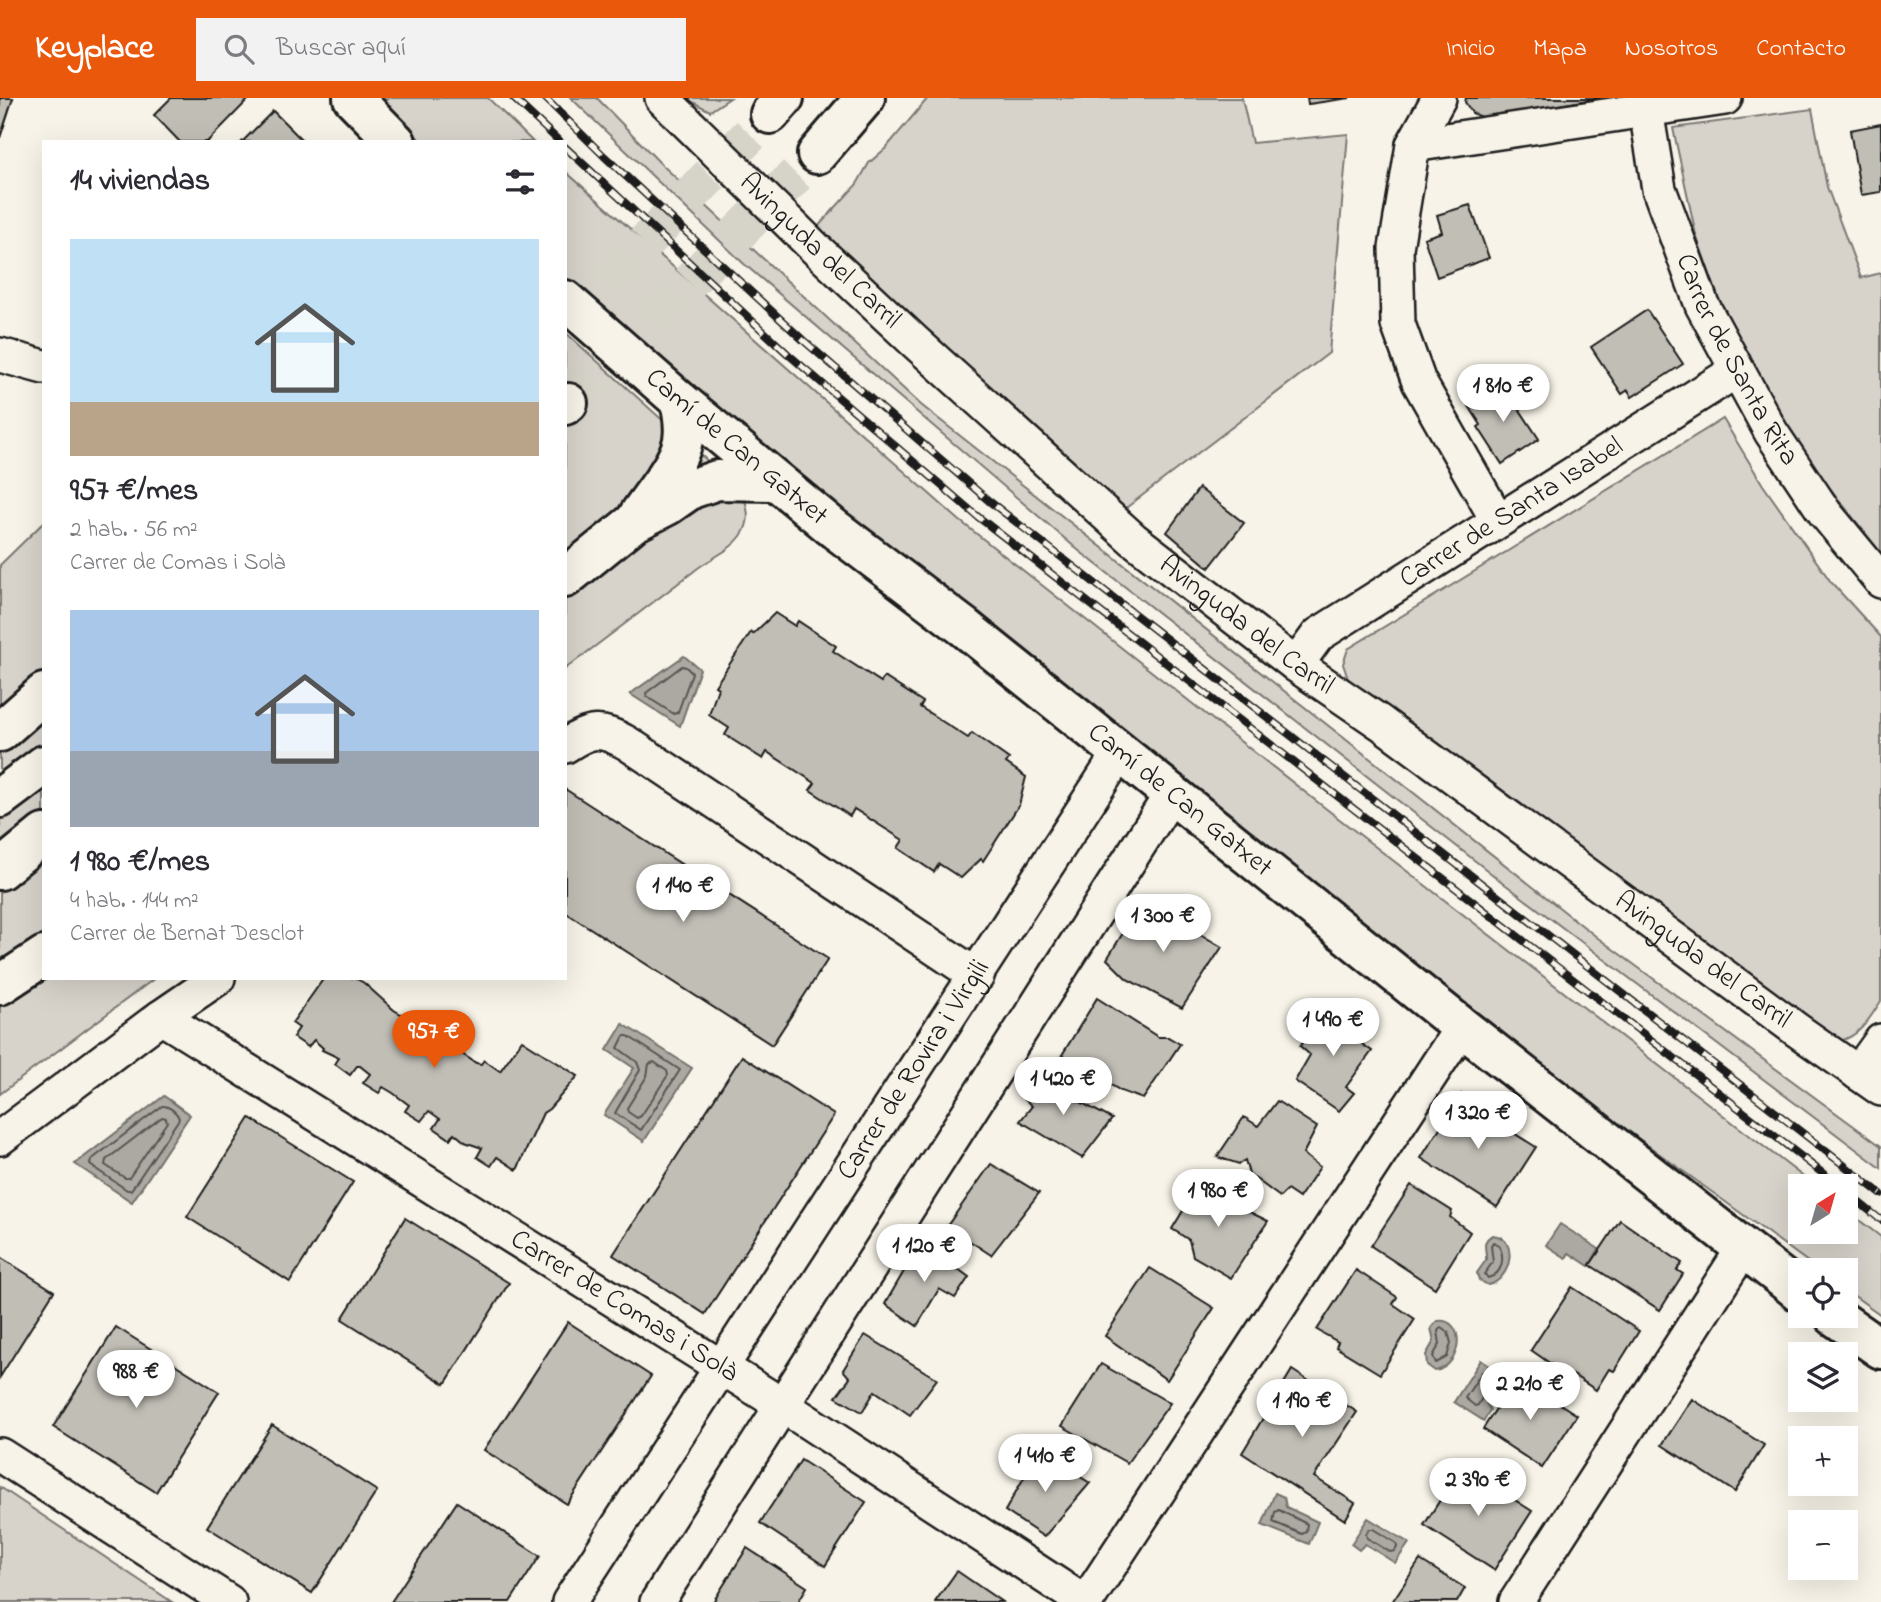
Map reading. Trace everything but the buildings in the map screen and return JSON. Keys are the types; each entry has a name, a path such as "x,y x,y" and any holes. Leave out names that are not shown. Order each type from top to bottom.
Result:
{"main road":[{"path":"353,98 394,140"},
{"path":"817,154 865,98"},
{"name":"Camí de Can Gatxet","path":"567,302 775,481 1121,751 1462,1027 1788,1283"},
{"path":"633,523 675,460 683,442 684,424 680,401"},
{"path":"567,576 633,523 668,505 691,489 717,480 775,481"},
{"path":"0,732 42,695"},
{"path":"0,798 42,766"},
{"path":"0,870 42,836"},
{"path":"0,985 42,957"},
{"path":"1851,1328 1881,1349"}],"street":[{"name":"Avinguda del Carril","path":"662,98 884,313 1133,540 1296,665 1381,723 1870,1081"},
{"path":"1439,98 1413,145 1396,248 1398,324 1419,382 1498,521"},
{"path":"1413,145 1725,98"},
{"name":"Carrer de Santa Rita","path":"1647,110 1659,189 1702,305 1771,432 1825,513 1881,581"},
{"path":"0,355 42,366"},
{"name":"Carrer de Santa Isabel","path":"1296,665 1318,635 1736,371"},
{"path":"577,739 607,732 627,743 977,976"},
{"name":"Carrer de Rovira i Virgili","path":"569,1602 1121,751"},
{"path":"657,1602 1172,793"},
{"path":"0,1138 161,1017 215,980"},
{"name":"Carrer de Comas i Solà","path":"161,1017 722,1367 1085,1602"},
{"path":"1085,1602 1462,1027"},
{"path":"1870,1081 1881,1041"},
{"path":"1516,1602 1743,1249"},
{"path":"0,1455 229,1602"}],"shaded area":[{"path":"380,98 488,98 531,140 420,140"},
{"path":"571,98 597,98 660,163 921,405 1598,938 1881,1146 1881,1168 1506,885 1078,550 743,263"},
{"path":"685,98 730,98 710,111"},
{"path":"928,98 1242,98 1252,143 1348,134 1329,353 1118,514 815,230 857,184 869,163 886,148"},
{"path":"1812,109 1827,187 1861,278 1881,273 1881,553 1799,449 1733,339 1696,235 1673,128"},
{"path":"567,173 959,520 1320,804 1799,1174 1788,1174 1788,1244 1858,1244 1858,1219 1881,1237 1881,1315 1858,1299 1858,1258 1803,1258 1602,1112 1070,688 723,421 567,281"},
{"path":"567,334 741,491 748,514 747,525 741,536 732,546 698,568 567,667"},
{"path":"1723,419 1763,485 1831,582 1881,637 1881,1001 1854,1035 1840,1041 1816,1028 1348,679 1343,664 1348,649"},
{"path":"42,524 42,980 152,980 0,1094 0,565"},
{"path":"0,1487 172,1602 0,1602"}],"water":[{"path":"684,656 700,669 680,726 630,694"},
{"path":"623,1024 692,1068 644,1141 604,1115 634,1068 607,1050"},
{"path":"164,1096 190,1115 132,1202 75,1164"},
{"path":"1560,1224 1599,1249 1589,1266 1569,1253 1566,1258 1546,1245"},
{"path":"1493,1235 1507,1244 1509,1260 1502,1276 1488,1285 1479,1280 1477,1273 1486,1260 1485,1243"},
{"path":"1437,1321 1453,1326 1458,1342 1452,1360 1435,1371 1427,1365 1426,1355 1434,1341 1431,1328"},
{"path":"1481,1360 1504,1376 1486,1402 1490,1410 1484,1421 1454,1402"},
{"path":"1275,1493 1284,1497 1286,1507 1318,1522 1309,1544 1262,1525"},
{"path":"1368,1518 1409,1543 1395,1563 1365,1544 1359,1550 1351,1544"}],"tunnel":[{"path":"567,323 770,114"},
{"path":"568,403 817,154"}],"railway":[{"path":"513,98 558,140"},
{"path":"545,98 803,340 989,501 1881,1194"},
{"path":"567,149 789,355 977,516 1824,1174"},
{"path":"1858,1202 1881,1220"}]}
